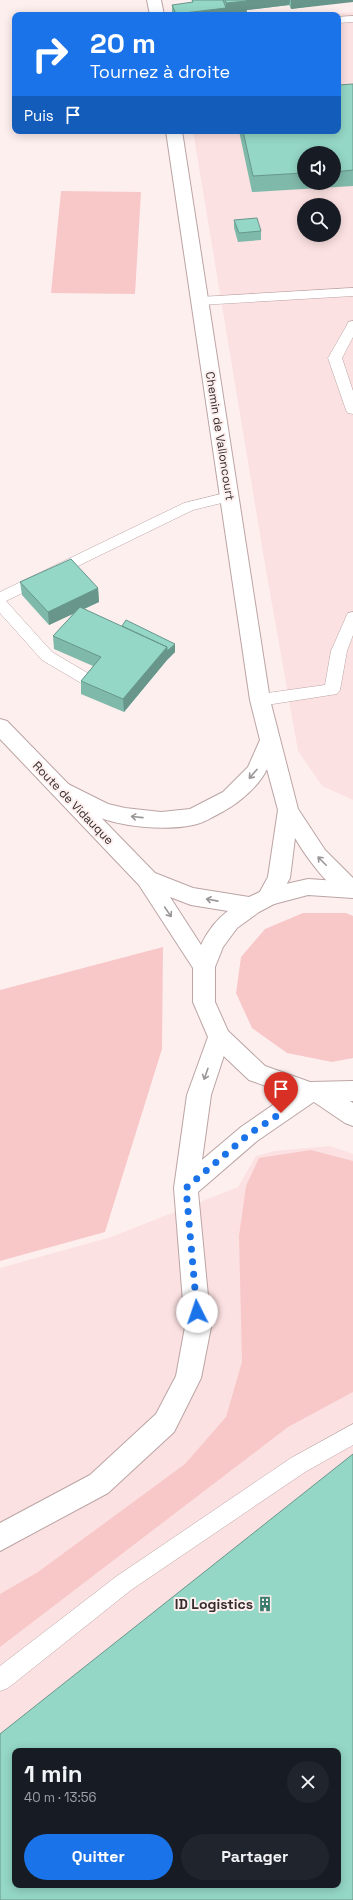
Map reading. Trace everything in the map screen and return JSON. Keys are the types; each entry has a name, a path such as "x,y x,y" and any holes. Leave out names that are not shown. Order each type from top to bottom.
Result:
{"street":[{"path":"154,0 156,12"},
{"name":"Chemin de Valloncourt","path":"174,134 260,700 288,810 316,856 351,889"},
{"name":"Route de Vidauque","path":"0,726 147,879 204,967"},
{"path":"59,788 102,810 125,816 161,820 193,816 230,798 256,771 270,740"},
{"name":"Chemin de Valloncourt","path":"259,901 279,878 288,810"},
{"name":"Route de Vidauque","path":"147,879 191,896 259,901"},
{"path":"351,889 308,887 259,901 229,922 213,943 204,967 204,1002 219,1037 257,1072 315,1093 353,1116"},
{"path":"0,1538 21,1525 99,1484 165,1423 188,1378 198,1327 186,1188 199,1095 219,1037"},
{"path":"186,1188 249,1134 315,1093 353,1091"}],"lane":[{"path":"341,20 353,19"},
{"path":"200,301 353,292"},
{"path":"353,325 335,358 353,410"},
{"path":"0,598 189,506 229,497"},
{"path":"0,604 47,656 86,679"},
{"path":"260,700 332,690 339,651 353,617"},
{"path":"0,1680 124,1583 298,1465 353,1434"}],"shaded area":[{"path":"353,12 353,800 322,786 298,751 264,559 193,134 341,134 341,13"},
{"path":"61,191 141,192 135,294 51,293"},
{"path":"303,913 346,913 353,916 353,1058 332,1062 287,1053 252,1028 236,993 241,957 265,929"},
{"path":"163,947 162,1049 105,1232 0,1261 0,990"},
{"path":"330,1146 353,1154 353,1900 0,1900 0,1268 111,1237 238,1187 256,1156 274,1151"},
{"path":"311,1150 353,1161 353,1392 288,1427 0,1647 0,1594 38,1572 185,1464 226,1417 242,1362 239,1236 246,1186 259,1158"}],"building":[{"path":"192,0 223,0 226,8 193,12 175,12 172,5 193,2"},
{"path":"225,0 246,0 247,1 226,3"},
{"path":"353,84 353,170 341,171 341,146 297,146 297,173 253,176 244,134 341,134 341,85"},
{"path":"257,218 261,231 239,233 234,220"},
{"path":"71,559 98,588 48,612 20,582"},
{"path":"80,607 167,647 123,699 81,681 101,657 53,636"},
{"path":"126,620 175,644 167,651 167,647 122,626"},
{"name":"ID Logistics","path":"353,1454 353,1900 0,1900 0,1734"}],"place":[{"name":"ID Logistics","path":"265,1604"}],"route":[{"path":"197,1312 186,1188 249,1134 281,1113"}]}
